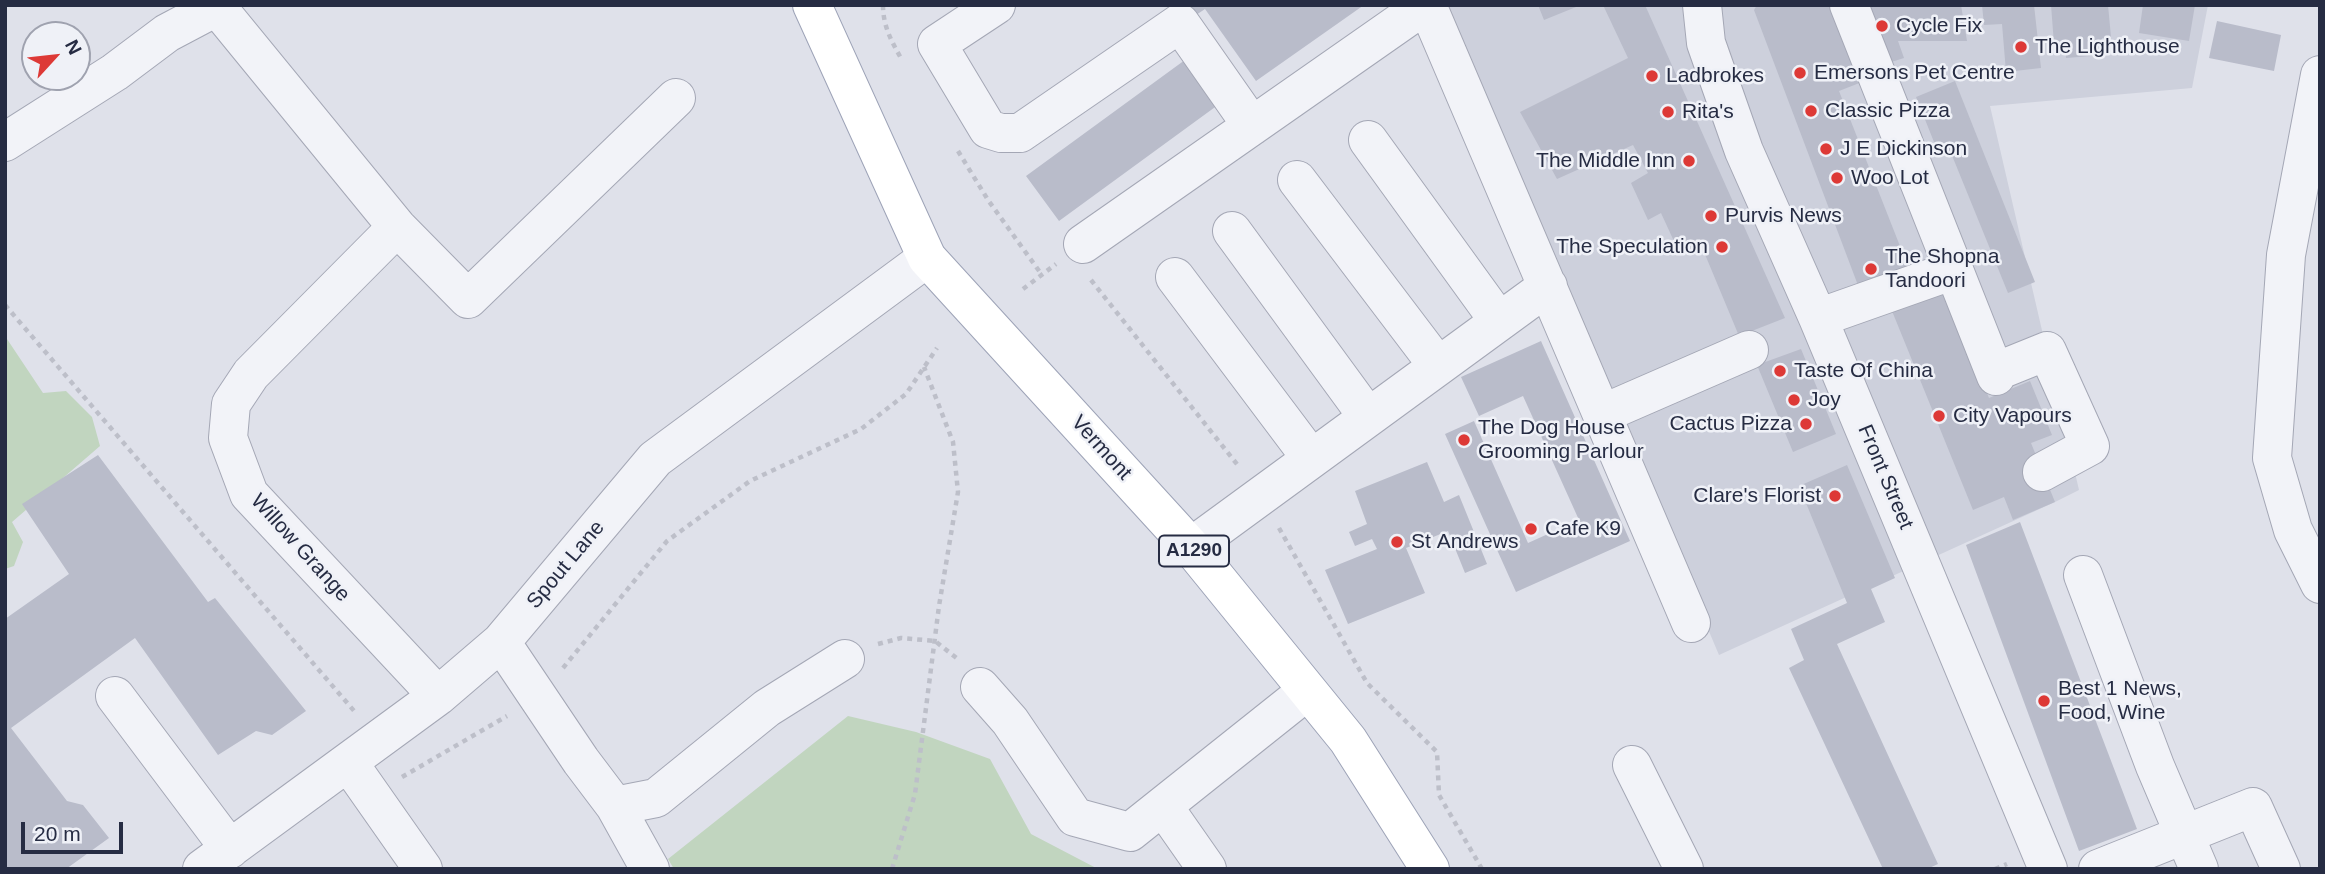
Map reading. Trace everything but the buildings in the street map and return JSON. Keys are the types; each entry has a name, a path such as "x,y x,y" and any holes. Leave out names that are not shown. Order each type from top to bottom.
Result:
{"main road":[{"name":"Vermont","path":"812,5 927,258 1191,547 1349,740 1430,869"}],"street":[{"path":"996,5 937,44 988,129 1001,134 1020,133 1180,23 1252,126"},
{"path":"1086,260 1252,126 1426,5 1692,623"},
{"name":"Front Street","path":"1702,5 1706,43 1744,151 1818,318 2048,869"},
{"path":"1849,5 1995,374 2047,351 2090,446 2042,472"},
{"path":"5,142 115,72 167,33 218,6 397,227 468,299 676,98"},
{"path":"2320,75 2309,180 2286,255 2272,458 2292,530 2320,584"},
{"path":"1368,140 1499,321"},
{"path":"1297,180 1438,366"},
{"name":"Willow Grange","path":"397,227 251,374 231,404 228,438 249,494 438,696"},
{"path":"1232,232 1368,417"},
{"name":"Spout Lane","path":"216,859 438,696 501,642 655,459 927,258"},
{"path":"1818,318 1954,270"},
{"path":"1175,277 1311,458"},
{"path":"1191,547 1548,286"},
{"path":"1602,414 1749,350"},
{"path":"2083,575 2191,852"},
{"path":"501,642 615,806 650,869"},
{"path":"615,806 656,798 768,708 845,659"},
{"path":"980,687 1010,721 1075,817 1130,832 1307,691"},
{"path":"115,696 216,859"},
{"path":"348,762 423,869"},
{"path":"1632,765 1684,869"},
{"path":"1163,806 1207,869"},
{"path":"2098,869 2191,852 2253,807 2281,869"}],"path":[{"path":"1086,260 1261,495 1367,683 1437,752 1438,795 1482,869"},
{"path":"5,305 378,739"},
{"path":"372,795 538,698 667,541 750,481 860,429 906,394 937,348"},
{"path":"892,869 915,794 934,641 958,492 954,442 924,367"},
{"path":"845,659 874,645 901,638 934,641"}],"shaded area":[{"path":"1444,5 2208,5 2192,88 1990,106 2079,490 1719,655"}],"green space":[{"path":"5,336 43,393 66,391 92,417 100,446 12,522 23,542 14,566 5,569"},
{"path":"848,716 916,732 990,759 1031,834 1098,869 674,869 668,859"}],"place":[{"name":"Cycle Fix","path":"1882,26"},
{"name":"The Lighthouse","path":"2021,47"},
{"name":"Emersons Pet Centre","path":"1800,73"},
{"name":"Ladbrokes","path":"1652,76"},
{"name":"Classic Pizza","path":"1811,111"},
{"name":"Rita's","path":"1668,112"},
{"name":"J E Dickinson","path":"1826,149"},
{"name":"The Middle Inn","path":"1689,161"},
{"name":"Woo Lot","path":"1837,178"},
{"name":"Purvis News","path":"1711,216"},
{"name":"The Speculation","path":"1722,247"},
{"name":"The Shopna Tandoori","path":"1871,269"},
{"name":"Taste Of China","path":"1780,371"},
{"name":"Joy","path":"1794,400"},
{"name":"City Vapours","path":"1939,416"},
{"name":"Cactus Pizza","path":"1806,424"},
{"name":"The Dog House Grooming Parlour","path":"1464,440"},
{"name":"Clare's Florist","path":"1835,496"},
{"name":"Cafe K9","path":"1531,529"},
{"name":"St Andrews","path":"1397,542"},
{"name":"Best 1 News, Food, Wine","path":"2044,701"}]}
